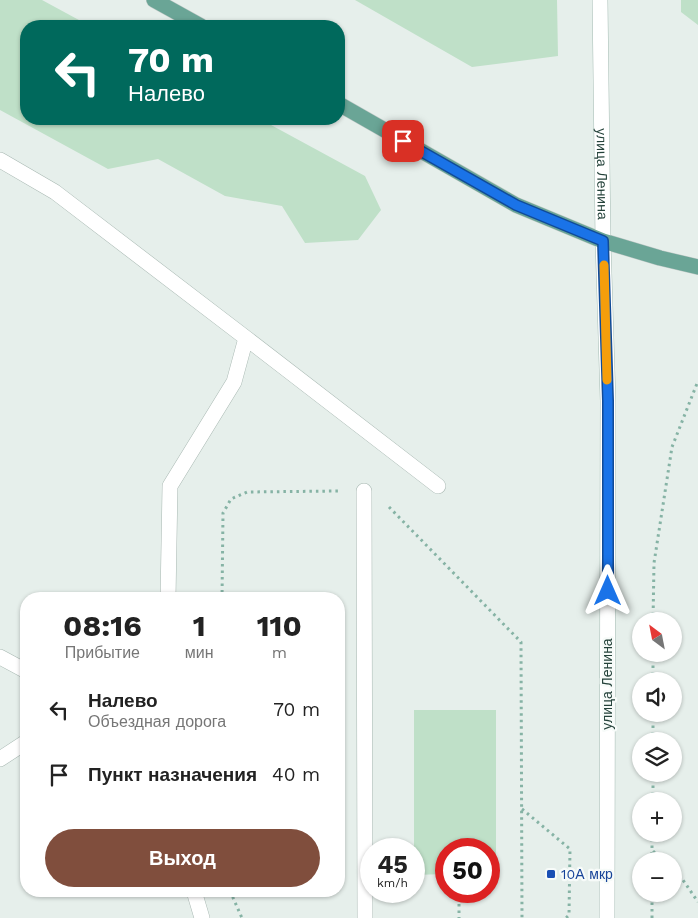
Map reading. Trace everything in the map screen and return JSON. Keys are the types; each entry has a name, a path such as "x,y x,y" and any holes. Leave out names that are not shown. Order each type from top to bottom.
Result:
{"main road":[{"path":"154,0 190,20"},
{"name":"улица Ленина","path":"600,0 603,241 608,401 607,918"},
{"path":"345,107 516,205 603,241 698,267"},
{"path":"0,160 55,192 438,486"},
{"path":"168,592 170,486 234,382 246,338"},
{"path":"364,491 365,918"},
{"path":"0,657 20,669"},
{"path":"0,759 20,746"},
{"path":"196,897 202,918"}],"path":[{"path":"653,612 654,563 672,447 698,381"},
{"path":"222,592 223,513 230,499 247,492 375,492 521,642 522,918"},
{"path":"522,809 570,849 569,915 566,918"},
{"path":"652,842 652,851"},
{"path":"682,879 698,902"},
{"path":"233,897 242,918"},
{"path":"652,902 652,918"},
{"path":"459,903 459,918"}],"green space":[{"path":"0,0 42,0 79,20 20,20 20,121 0,110"},
{"path":"355,0 557,0 558,56 472,67"},
{"path":"681,0 698,0 698,25 681,12"},
{"path":"27,125 271,125 365,176 381,210 358,240 305,243 282,206 225,196 158,159 108,169"},
{"path":"414,710 496,710 496,838 435,838 435,874 425,875 425,838 414,838"}],"slow traffic":[{"path":"604,265 607,380"}],"place":[{"name":"10А мкр","path":"551,874"}],"route":[{"path":"403,141 516,205 603,241 608,401 608,591"}]}
